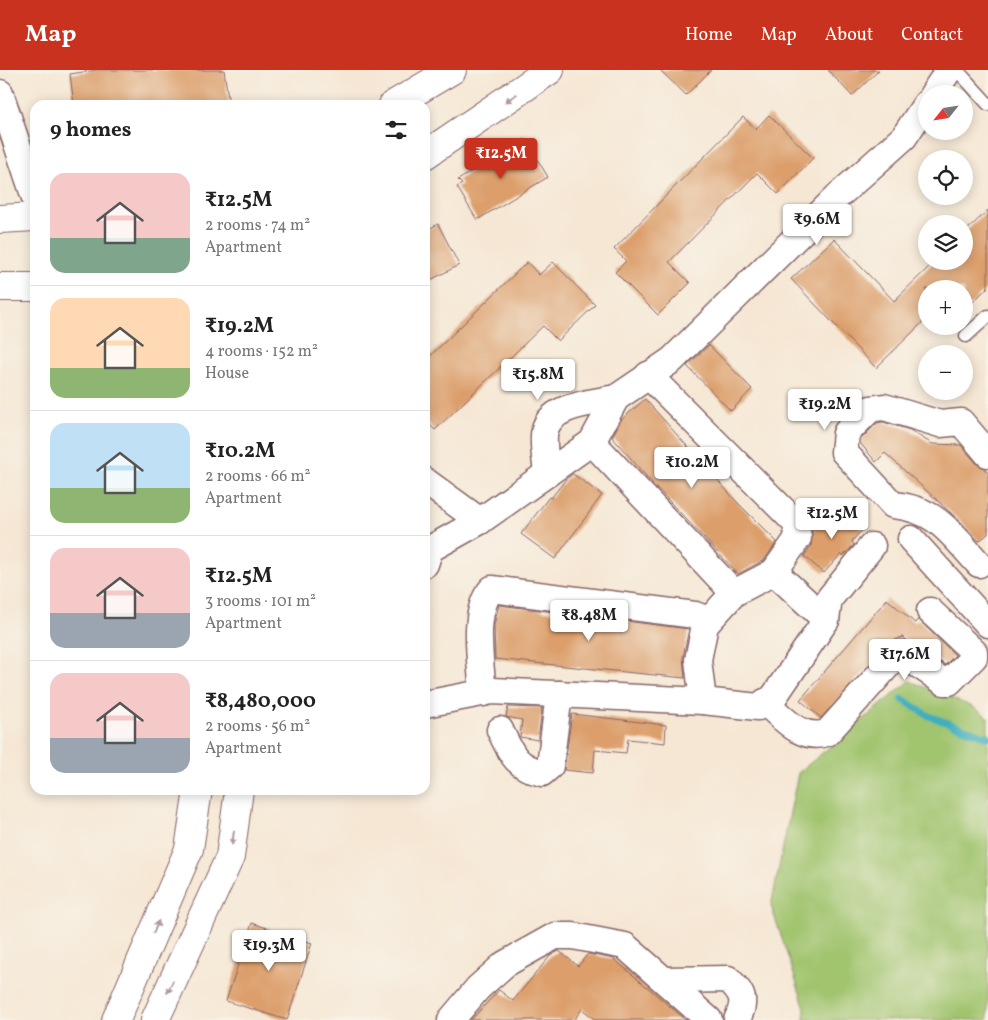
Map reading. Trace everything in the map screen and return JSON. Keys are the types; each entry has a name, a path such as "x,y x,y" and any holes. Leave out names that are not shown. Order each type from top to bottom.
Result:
{"street":[{"path":"401,100 452,70"},
{"path":"430,152 550,70"},
{"path":"939,85 949,70"},
{"path":"0,93 30,183"},
{"path":"547,474 544,433 551,417 567,408 616,398 648,375 665,366 838,196 904,136 918,116"},
{"path":"0,218 30,217"},
{"path":"0,287 30,287"},
{"path":"648,375 796,523 798,538 774,572 734,593 705,625 698,660 703,701"},
{"path":"430,550 480,521 592,442 616,398"},
{"path":"953,586 984,560 936,518 911,506 893,505 844,452 846,434 870,409 884,407 940,424 961,422 988,454"},
{"path":"592,442 734,593"},
{"path":"430,485 480,521"},
{"path":"911,539 988,624"},
{"path":"430,703 492,691 703,701 758,707 773,698 826,620 829,599 872,546"},
{"path":"774,572 826,620"},
{"path":"483,693 479,634 484,597 492,589 695,615 708,620"},
{"path":"766,702 800,733 816,736 828,733 896,656 902,654 944,682 950,682 974,657 974,652 930,611"},
{"path":"500,730 516,760 528,769 542,773 550,766 559,694"},
{"path":"116,1020 189,849 197,795"},
{"path":"155,1020 230,857 238,795"},
{"path":"451,1020 478,988 505,964 555,936 573,936 625,946 709,1020"},
{"path":"665,980 728,979 740,990 744,1006 737,1020"}],"lane":[{"path":"957,70 988,104"},
{"path":"966,336 988,316"}],"green space":[{"path":"910,681 973,707 988,717 988,1020 804,1020 805,1008 771,906 798,773"}],"building":[{"path":"96,70 224,70 228,100 73,100 70,74"},
{"path":"660,70 711,70 686,95"},
{"path":"828,70 879,70 852,96"},
{"path":"769,115 813,158 778,194 757,173 669,262 690,283 658,315 615,272 626,261 614,249 743,117 756,129"},
{"path":"525,139 548,177 477,220 457,187 462,184 458,180"},
{"path":"988,210 988,287 973,302 973,280 918,280 918,327 876,368 791,279 834,239 894,301 926,270 973,270 973,224"},
{"path":"438,224 459,265 430,280 430,228"},
{"path":"527,262 539,275 553,262 595,305 558,341 543,326 435,430 430,425 430,356"},
{"path":"709,345 752,389 731,411 687,366"},
{"path":"645,399 737,502 777,542 764,560 738,574 653,484 612,437 621,420"},
{"path":"883,422 910,430 932,444 961,445 977,464 984,468 988,473 988,534 979,541 961,522 885,453 876,462 860,443 860,440 877,423"},
{"path":"573,474 602,495 555,559 521,534 549,497 551,498 566,479"},
{"path":"837,507 862,530 852,541 854,545 843,556 841,554 824,573 804,556 811,546 812,532"},
{"path":"887,599 915,623 918,619 955,655 945,665 902,637 891,642 821,718 800,700"},
{"path":"499,605 689,629 683,657 685,678 495,659 494,625"},
{"path":"508,707 542,708 538,740 520,737 522,720 506,717"},
{"path":"572,714 666,725 665,743 628,739 626,753 595,750 593,773 564,770"},
{"path":"252,923 312,943 287,1020 226,1001"},
{"path":"559,951 578,966 588,954 614,959 686,1020 596,1020 582,1009 574,1020 471,1020 499,990 513,1001 550,956"}],"waterway":[{"path":"902,699 929,716 988,737"}]}
